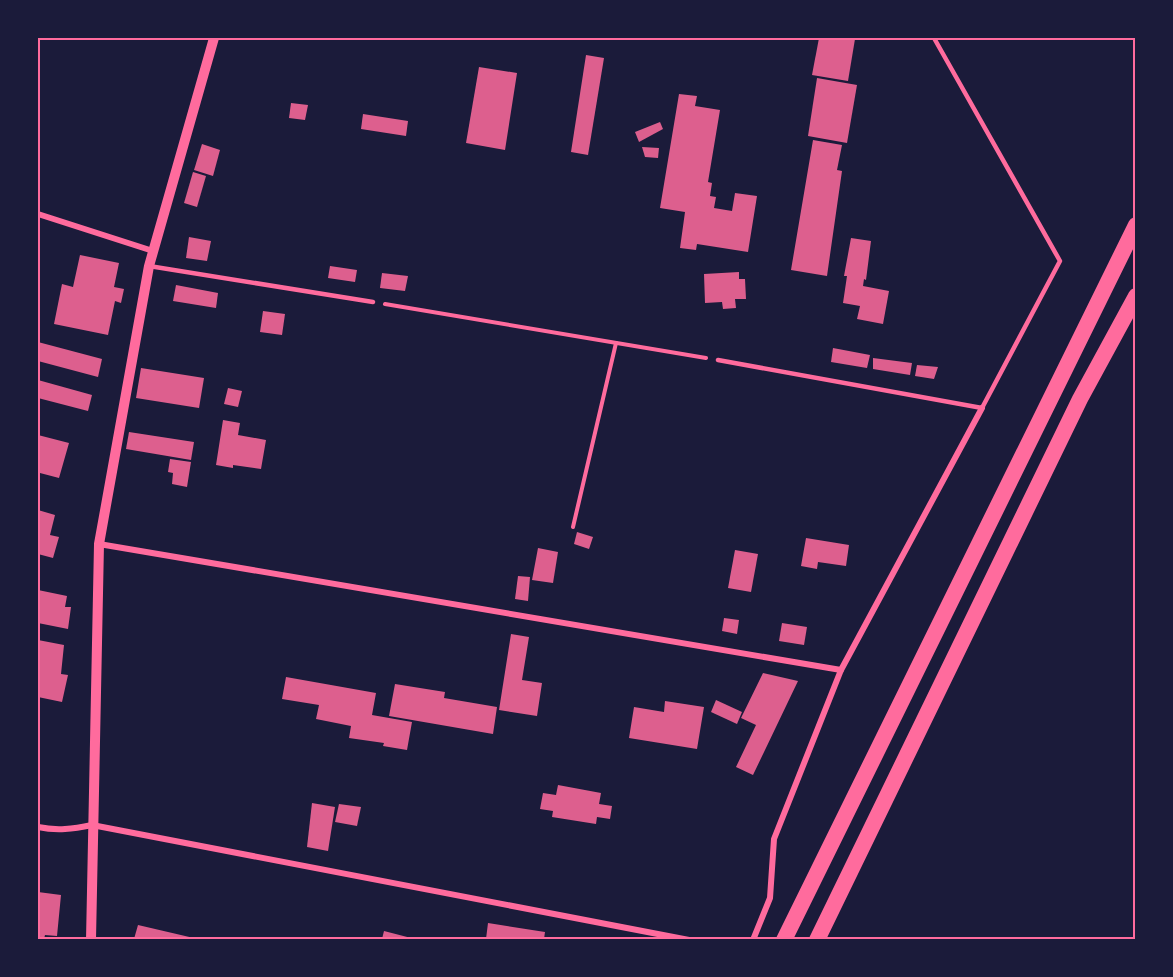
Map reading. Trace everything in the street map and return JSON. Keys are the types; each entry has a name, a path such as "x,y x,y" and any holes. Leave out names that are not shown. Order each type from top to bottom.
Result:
{"highway":[{"path":"784,939 1134,225"},
{"path":"817,939 1080,399 1136,296"}],"street":[{"path":"91,939 99,544 149,266 214,38"},
{"path":"38,214 153,251"},
{"path":"753,939 770,898 774,840 841,670 982,408"},
{"path":"99,544 841,670"},
{"path":"38,827 52,830 92,825 689,939"}],"lane":[{"path":"718,360 982,408 1060,261 934,38"},
{"path":"149,266 373,302"}],"path":[{"path":"373,302 718,360"},
{"path":"573,527 616,343"}],"building":[{"path":"819,38 855,39 848,81 812,75"},
{"path":"586,55 604,58 588,155 571,152"},
{"path":"479,67 517,73 505,150 466,143"},
{"path":"817,78 857,85 847,143 808,136"},
{"path":"679,94 697,96 695,106 720,110 708,182 712,183 710,196 716,197 714,208 732,211 735,193 757,196 748,252 697,244 696,250 680,248 685,212 660,208"},
{"path":"291,103 308,105 305,120 289,118"},
{"path":"363,114 408,121 406,136 361,129"},
{"path":"660,122 663,129 639,142 635,132"},
{"path":"813,140 842,145 837,170 842,171 827,276 791,270"},
{"path":"202,144 220,150 213,176 194,170"},
{"path":"642,147 659,148 658,158 645,157"},
{"path":"193,172 206,176 197,207 184,203"},
{"path":"189,237 211,241 207,261 186,258"},
{"path":"851,238 871,241 866,280 864,279 863,286 889,291 883,324 857,319 860,306 843,303 847,276 844,276"},
{"path":"80,255 119,263 114,287 124,289 121,303 115,301 108,335 54,324 62,284 73,287"},
{"path":"330,266 357,270 355,282 328,278"},
{"path":"739,272 739,279 745,279 746,299 735,299 736,308 723,309 722,302 705,303 704,274"},
{"path":"382,273 408,276 405,291 380,288"},
{"path":"176,285 218,293 216,308 173,301"},
{"path":"263,311 285,314 282,335 260,332"},
{"path":"38,342 102,359 98,377 38,361"},
{"path":"833,348 870,355 867,368 831,362"},
{"path":"873,358 912,363 910,375 873,369"},
{"path":"917,365 938,367 934,379 915,376"},
{"path":"141,368 204,378 199,408 136,398"},
{"path":"38,380 92,395 88,411 38,398"},
{"path":"228,388 242,391 238,407 224,404"},
{"path":"223,420 240,423 238,435 266,440 261,469 216,465"},
{"path":"129,432 194,442 191,460 126,449"},
{"path":"38,435 69,443 59,478 40,473 38,480"},
{"path":"170,459 191,462 187,487 172,484 173,473 168,472"},
{"path":"38,510 55,515 50,535 59,537 53,558 38,554"},
{"path":"577,532 593,537 589,549 574,544"},
{"path":"806,538 849,545 846,566 818,562 817,569 801,566"},
{"path":"538,548 558,552 553,583 532,580"},
{"path":"735,550 758,554 751,592 728,588"},
{"path":"518,576 530,577 528,601 515,599"},
{"path":"38,590 67,596 65,607 71,607 68,629 38,623"},
{"path":"724,618 739,620 737,634 722,631"},
{"path":"782,623 807,627 804,645 779,641"},
{"path":"511,634 529,637 522,680 542,683 537,716 499,710"},
{"path":"38,640 64,645 61,674 68,675 62,702 38,697"},
{"path":"763,673 798,681 753,775 736,767 756,725 741,718"},
{"path":"286,677 376,693 372,715 412,722 407,750 383,746 384,743 349,738 351,726 316,719 319,705 282,699"},
{"path":"395,684 445,692 444,698 497,707 493,734 389,716"},
{"path":"716,700 742,712 737,724 711,712"},
{"path":"665,701 704,707 697,749 629,738 634,707 664,712"},
{"path":"558,785 601,793 599,804 612,806 610,819 597,817 596,824 552,817 553,811 540,809 543,793 556,795"},
{"path":"312,803 335,807 328,851 307,847"},
{"path":"339,804 361,807 357,826 335,822"},
{"path":"38,892 61,895 57,936 45,935 44,939 38,939"},
{"path":"488,923 545,932 544,939 486,939"},
{"path":"138,925 198,939 134,939"},
{"path":"384,931 415,939 382,939"}]}
